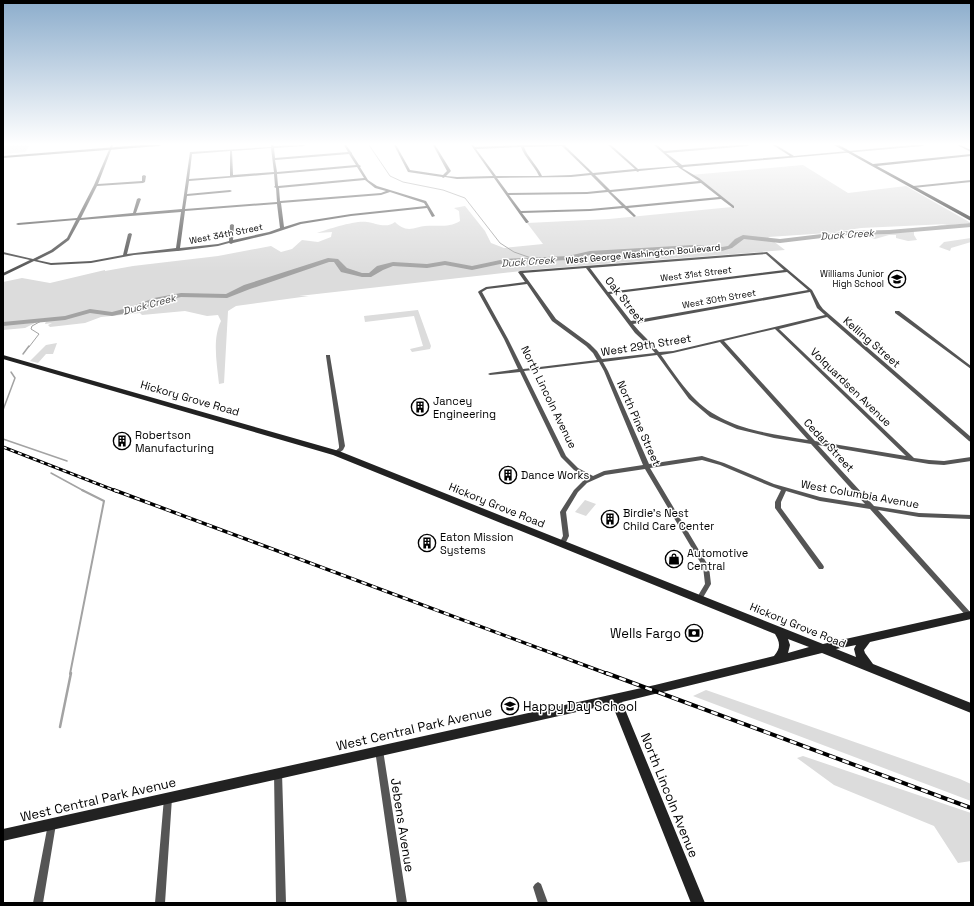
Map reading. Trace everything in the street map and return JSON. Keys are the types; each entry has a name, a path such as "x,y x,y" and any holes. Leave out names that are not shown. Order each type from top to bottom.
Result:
{"main road":[{"path":"914,187 971,219"},
{"name":"Hickory Grove Road","path":"3,357 336,453 971,708"},
{"name":"West Central Park Avenue","path":"3,835 615,698 824,648 970,616"},
{"path":"778,630 783,636 786,647 784,653 778,659"},
{"path":"866,640 859,650 863,660 871,667"},
{"name":"North Lincoln Avenue","path":"615,698 698,903"}],"street":[{"path":"3,275 63,244 72,234 95,187"},
{"path":"178,250 187,187"},
{"path":"276,187 282,229"},
{"path":"380,187 425,202 433,216"},
{"path":"503,187 527,222"},
{"path":"605,187 634,216"},
{"path":"508,194 609,191 647,187"},
{"path":"709,187 733,207"},
{"path":"186,195 230,191"},
{"path":"18,224 134,216 381,194 390,191"},
{"path":"520,212 626,208 722,198"},
{"path":"134,216 139,199"},
{"name":"West 34th Street","path":"3,253 51,264 71,264 231,243 282,229 300,222 351,214 428,207"},
{"path":"231,243 232,225"},
{"path":"125,256 130,234"},
{"name":"West George Washington Boulevard","path":"520,272 767,253"},
{"name":"Kelling Street","path":"767,253 811,291 814,296 816,306 971,440"},
{"name":"Oak Street","path":"587,267 630,323 658,354 690,398 721,421 738,428 756,432 913,460 944,463 971,459"},
{"name":"West 31st Street","path":"607,293 787,271"},
{"name":"North Pine Street","path":"520,272 554,320 588,345 595,352 600,361 646,466 706,567 708,584 699,599"},
{"name":"North Lincoln Avenue","path":"527,283 483,289 480,292 564,457 576,470 592,478"},
{"name":"West 30th Street","path":"630,323 811,291"},
{"path":"897,312 971,368"},
{"name":"West 29th Street","path":"490,374 658,354 827,316"},
{"name":"Volquardsen Avenue","path":"776,328 913,460"},
{"name":"Cedar Street","path":"721,341 970,616"},
{"path":"328,356 342,446 336,453"},
{"name":"West Columbia Avenue","path":"562,544 566,536 563,512 576,491 592,478 604,473 689,459 710,459 784,489 820,499 919,515 971,517"},
{"path":"784,489 780,497 778,508 821,567"},
{"name":"Jebens Avenue","path":"379,750 402,903"},
{"path":"278,773 281,903"},
{"path":"160,903 168,798"},
{"path":"38,903 52,824"},
{"path":"538,887 543,903"}],"shaded area":[{"path":"708,187 839,187 848,193 895,187 908,187 971,223 931,227 947,224 861,228 828,233 768,237 785,250 540,269 299,296 309,296 236,306 228,311 224,383 219,384 216,344 218,328 221,321 218,315 207,316 185,311 142,315 140,313 101,317 85,323 50,327 48,325 52,323 45,324 47,318 11,324 23,324 39,320 25,328 3,330 3,282 22,278 50,283 105,270 218,256 271,246 281,252 292,249 302,240 318,242 331,237 332,232 317,233 356,222 388,225 395,222 402,227 409,229 423,226 452,225 460,221 459,211 454,208 465,206 485,231 491,243 504,248 543,244 527,223 609,219 732,207"},
{"path":"914,232 917,240 908,241 896,238 896,235 889,235 875,239 863,235 855,238 849,236 848,234"},
{"path":"971,238 971,242 951,248 950,251 939,247 944,242"},
{"path":"418,310 431,346 430,349 412,352 410,349 423,346 414,316 365,322 364,316"},
{"path":"57,343 53,354 46,354 38,363 30,361 46,345"},
{"path":"585,500 596,504 586,516 575,512"},
{"path":"706,690 960,779 971,784 971,801 693,696"},
{"path":"803,756 971,813 971,861 958,863 934,826 834,785 797,758"}],"waterway":[{"path":"429,187 443,190 465,198 500,243 514,252 537,260"},
{"name":"Duck Creek","path":"3,324 65,318 90,311 112,314 133,309 157,300 181,295 227,296 247,287 328,260 336,260 344,270 362,275 371,275 380,268 393,264 427,266 445,263 472,268 505,261 568,258 590,253 693,247 722,249 730,247 737,240 743,237 780,241 847,233 889,232 971,225"},
{"path":"29,347 39,334 31,329 32,326 43,320"},
{"path":"23,354 29,346"},
{"path":"3,410 15,378 11,372"},
{"path":"3,439 67,461"},
{"path":"51,473 84,491"},
{"path":"70,674 104,501 84,491"},
{"path":"60,727 71,673"}],"railway":[{"path":"3,447 116,491"},
{"path":"114,490 608,674"},
{"path":"606,673 971,808"}],"place":[{"name":"Williams Junior High School","path":"897,279"},
{"name":"Jancey Engineering","path":"420,407"},
{"name":"Robertson Manufacturing","path":"122,441"},
{"name":"Dance Works","path":"508,475"},
{"name":"Birdie's Nest Child Care Center","path":"610,519"},
{"name":"Eaton Mission Systems","path":"427,543"},
{"name":"Automotive Central","path":"674,559"},
{"name":"Wells Fargo","path":"694,633"},
{"name":"Happy Day School","path":"510,706"}]}
